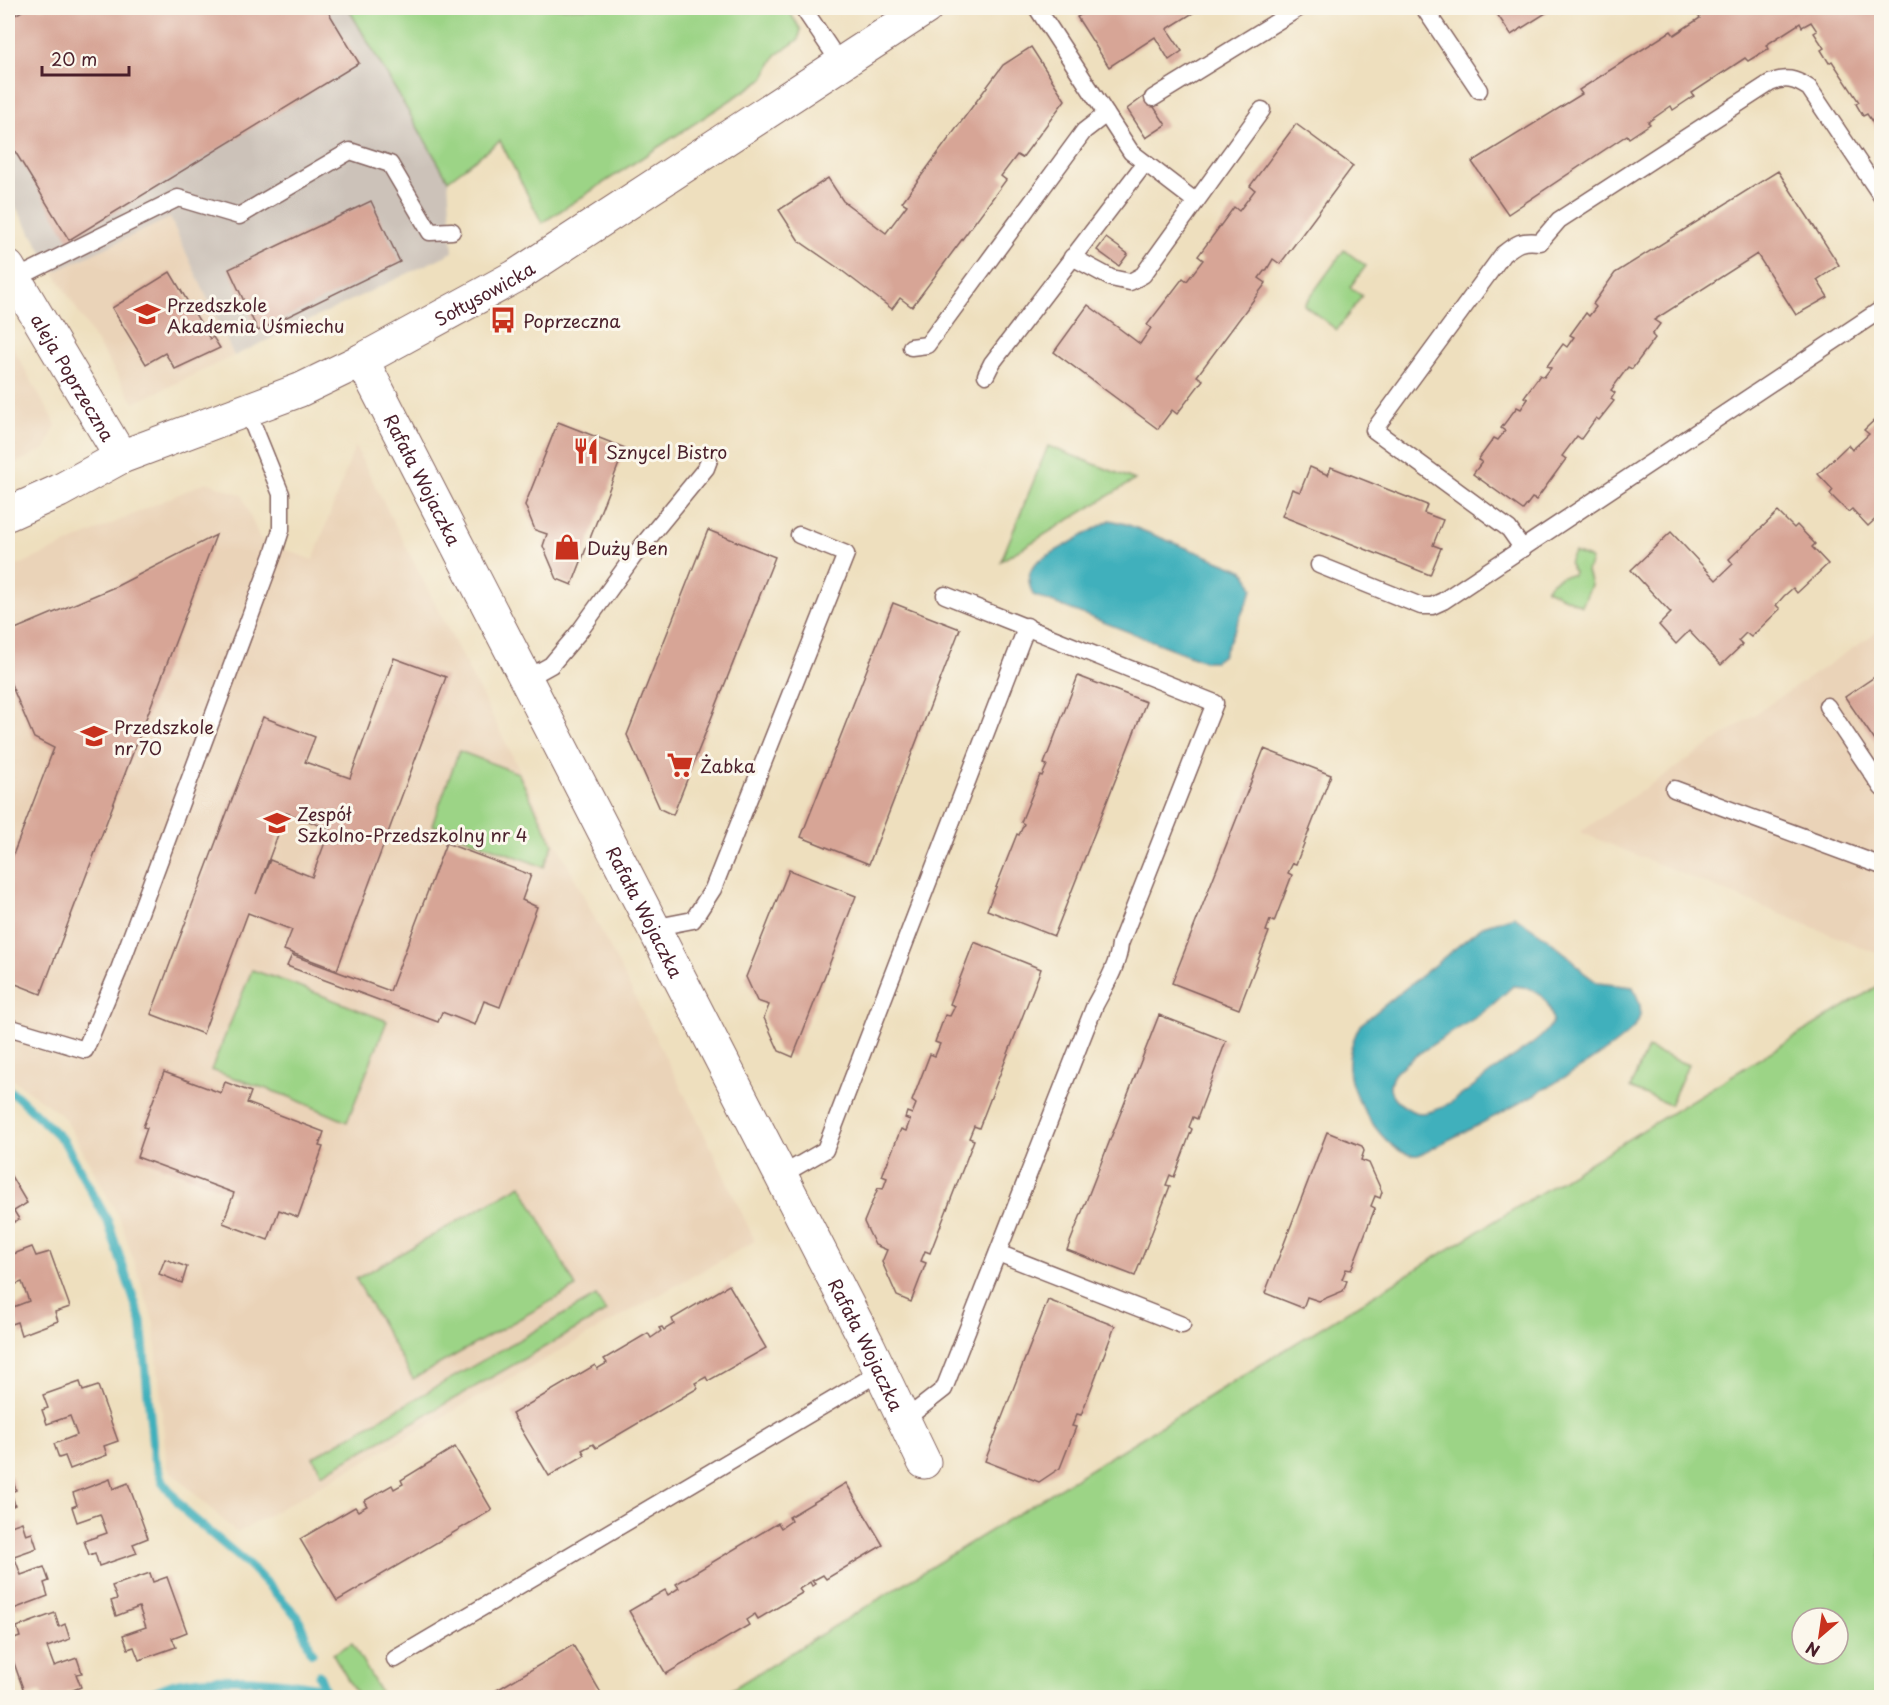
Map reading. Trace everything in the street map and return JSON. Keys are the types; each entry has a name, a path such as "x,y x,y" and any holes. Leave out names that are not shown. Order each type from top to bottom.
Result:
{"street":[{"name":"Sołtysowicka","path":"8,514 59,491 121,457 300,390 362,360 516,276 926,8"},
{"name":"aleja Poprzeczna","path":"11,273 121,457"},
{"name":"Rafała Wojaczka","path":"362,360 924,1462"}],"lane":[{"path":"803,8 840,63"},
{"path":"1037,8 1131,152 1195,201"},
{"path":"1154,98 1299,8"},
{"path":"1424,8 1479,90"},
{"path":"1523,549 1509,529 1374,430 1503,254 1515,244 1524,241 1540,242 1558,220 1761,89 1782,78 1797,81 1809,88 1881,197"},
{"path":"1072,257 1111,278 1130,282 1143,275 1262,110"},
{"path":"911,347 927,345 1084,131 1106,114"},
{"path":"11,273 99,239 178,198 239,216 350,151 390,164 430,232 452,231"},
{"path":"986,375 992,363 1145,163"},
{"path":"1319,565 1422,606 1432,606 1443,601 1881,309"},
{"path":"8,1027 85,1050 118,972 281,530 281,494 247,410"},
{"path":"526,679 551,665 579,632 633,556 706,468 709,460"},
{"path":"652,928 693,920 713,889 846,554 799,536"},
{"path":"903,1421 944,1389 1095,1005 1112,973 1120,944 1215,703 945,594"},
{"path":"780,1176 825,1150 1027,626"},
{"path":"1827,706 1881,788"},
{"path":"1674,789 1881,866"},
{"path":"998,1253 1182,1325"},
{"path":"395,1659 880,1372"}],"shaded area":[{"path":"8,8 348,8 448,180 453,252 234,356 170,218 54,272 8,194"},
{"name":"Przedszkole Akademia Uśmiechu","path":"170,218 234,356 134,403 54,272"},
{"path":"8,339 56,425 45,449 8,467"},
{"name":"Zespół Szkolno-Przedszkolny nr 4","path":"355,446 702,1129 755,1241 237,1533 167,1468 154,1324 120,1219 67,1122 60,1114 8,1076 8,570 206,482 242,495 259,537 263,541 313,560"},
{"path":"1881,629 1881,955 1580,832 1733,729"}],"green space":[{"path":"348,8 787,8 801,30 798,40 776,55 763,79 542,223 500,141 448,180"},
{"path":"1344,250 1366,266 1350,287 1362,296 1337,330 1304,305"},
{"path":"1048,446 1135,480 1001,561"},
{"path":"1574,552 1591,560 1587,571 1591,585 1582,606 1546,589 1558,578 1573,575 1570,562"},
{"path":"459,751 518,773 553,844 544,867 432,825"},
{"path":"252,970 387,1021 347,1122 290,1097 211,1070"},
{"path":"1881,984 1881,1697 719,1697"},
{"path":"1647,1048 1688,1065 1670,1105 1630,1088"},
{"path":"521,1185 576,1287 413,1379 356,1279"},
{"path":"596,1296 606,1312 322,1474 313,1457"},
{"path":"352,1643 383,1697 358,1697 333,1654"}],"water":[{"path":"1110,520 1126,524 1242,570 1249,578 1253,589 1223,655 1215,661 1204,661 1033,595 1029,577 1038,561"},
{"path":"1514,916 1544,936 1598,983 1633,987 1640,1004 1640,1017 1627,1034 1607,1050 1550,1086 1425,1153 1407,1154 1385,1138 1358,1100 1349,1070 1352,1043 1360,1025 1483,926","holes":["1513,986 1540,995 1551,1013 1553,1021 1536,1041 1457,1098 1433,1111 1422,1113 1412,1111 1394,1097 1391,1093 1390,1082 1399,1069 1483,1013"]}],"building":[{"path":"27,8 326,8 359,63 69,240 8,140 8,19"},
{"path":"1092,8 1201,8 1167,29 1182,51 1169,60 1155,37 1109,67 1077,17"},
{"path":"1493,8 1554,8 1511,35"},
{"path":"1707,8 1873,8 1882,20 1882,137 1867,114 1863,116 1856,104 1859,102 1832,61 1829,63 1821,50 1824,48 1814,33 1817,31 1811,22 1802,27 1800,23 1766,45 1768,49 1748,61 1745,58 1692,93 1694,96 1673,110 1671,106 1629,138 1627,135 1508,214 1472,162 1582,94 1579,90 1671,31 1674,35 1700,18 1697,14"},
{"path":"1031,47 1065,100 1022,158 1017,155 1001,176 1006,180 912,307 900,298 892,309 799,241 779,210 828,178 843,201 886,233 907,205 902,202 1003,65"},
{"path":"1146,95 1166,125 1146,138 1127,109"},
{"path":"1296,124 1353,166 1280,264 1273,259 1259,278 1266,283 1197,376 1203,380 1177,414 1172,410 1158,429 1054,352 1088,305 1140,344 1151,328 1147,325 1183,278 1187,281 1203,260 1198,256 1234,207 1239,211 1255,190 1250,186"},
{"path":"1778,171 1839,265 1817,280 1828,297 1796,315 1757,254 1654,320 1660,324 1652,335 1655,338 1632,369 1628,367 1611,390 1615,393 1611,399 1614,401 1599,420 1596,418 1581,439 1577,436 1562,456 1566,459 1536,500 1532,498 1523,510 1473,474 1482,462 1478,460 1494,438 1498,440 1505,431 1501,428 1517,407 1521,409 1528,399 1524,397 1540,375 1544,377 1551,368 1547,366 1563,344 1567,347 1574,337 1570,335 1586,313 1589,316 1596,307 1593,304 1615,273"},
{"path":"371,201 400,262 258,331 229,269"},
{"path":"1106,238 1128,254 1119,266 1097,250"},
{"path":"170,272 210,339 213,337 220,348 175,369 165,353 146,364 112,308"},
{"path":"1882,413 1882,513 1868,526 1852,509 1848,512 1830,494 1833,490 1818,474 1848,445 1852,450 1869,434 1864,430"},
{"path":"558,422 625,448 572,585 557,579 543,546 547,534 535,530 525,505"},
{"path":"1310,467 1328,475 1331,467 1427,505 1424,513 1443,520 1433,545 1441,548 1430,575 1282,516 1292,489 1300,492"},
{"path":"1778,512 1794,528 1797,525 1815,544 1812,547 1828,564 1797,593 1793,588 1784,596 1776,605 1780,609 1751,637 1746,633 1738,641 1742,645 1721,665 1689,631 1676,644 1659,625 1671,613 1631,570 1671,532 1716,580 1733,564 1729,559"},
{"path":"708,530 775,557 673,815 660,809 627,735"},
{"path":"216,535 41,994 8,981 8,859 11,860 54,748 34,738 8,677 8,632 117,586"},
{"path":"893,603 960,629 869,864 801,837"},
{"path":"394,658 446,677 337,970 284,950 292,930 248,913 203,1034 151,1014 263,717 315,737 305,762 350,778","holes":["286,813 330,829 312,877 270,860 256,894"]},
{"path":"1882,672 1882,751 1845,697"},
{"path":"1078,676 1146,702 1054,936 987,910 1017,834 1019,835 1024,824 1021,822 1040,775 1042,776 1047,765 1044,764"},
{"path":"1264,749 1331,775 1296,864 1293,863 1288,873 1292,875 1274,922 1270,920 1266,931 1269,932 1239,1009 1172,983"},
{"path":"446,843 531,875 522,900 537,907 500,1007 484,1001 475,1025 442,1012 438,1022 287,966 292,955 390,991"},
{"path":"789,870 856,896 793,1057 779,1051 764,1018 769,1005 757,1001 746,977"},
{"path":"974,942 1041,969 979,1128 974,1126 969,1138 974,1140 930,1253 925,1251 921,1261 926,1263 911,1302 897,1296 882,1262 887,1250 875,1245 864,1222 878,1188 883,1189 887,1178 882,1176 901,1129 906,1131 910,1120 905,1118 907,1112 912,1114 916,1104 912,1101 930,1054 935,1056 940,1044 935,1042 945,1015 950,1016 955,1006 950,1004"},
{"path":"1159,1015 1226,1041 1197,1119 1193,1117 1189,1127 1192,1129 1174,1177 1170,1175 1166,1185 1170,1186 1135,1276 1067,1250"},
{"path":"164,1072 221,1093 225,1082 251,1092 247,1103 324,1132 319,1146 323,1147 298,1217 279,1210 268,1240 223,1223 234,1193 137,1157 147,1128 143,1127"},
{"path":"1327,1132 1362,1146 1364,1151 1361,1160 1369,1163 1382,1192 1380,1198 1375,1196 1371,1206 1375,1208 1351,1270 1346,1269 1342,1279 1347,1281 1343,1291 1319,1301 1307,1297 1303,1308 1265,1293"},
{"path":"8,1171 27,1203 14,1211 19,1219 8,1226"},
{"path":"32,1247 36,1256 50,1252 70,1307 55,1312 58,1321 21,1335 17,1322 11,1324 8,1309 29,1301 22,1282 8,1287 8,1256"},
{"path":"165,1259 187,1267 182,1283 159,1274"},
{"path":"729,1285 766,1348 708,1381 706,1377 695,1383 698,1388 596,1448 593,1444 582,1450 585,1455 549,1476 512,1414 595,1365 597,1369 607,1363 604,1359 648,1333 651,1338 661,1331 659,1328 662,1327 664,1330 674,1324 672,1319"},
{"path":"1048,1300 1115,1326 1081,1415 1077,1414 1072,1426 1076,1427 1060,1468 1039,1482 985,1461"},
{"path":"80,1382 83,1391 98,1386 118,1441 104,1446 107,1455 70,1469 65,1456 59,1458 54,1444 77,1435 70,1416 47,1424 42,1410 48,1408 43,1395"},
{"path":"455,1447 492,1510 337,1601 300,1539 355,1507 358,1511 367,1506 364,1501 392,1485 394,1489 403,1484 401,1480"},
{"path":"11,1476 16,1490 11,1492 15,1505 8,1508 8,1477"},
{"path":"110,1479 113,1489 128,1483 148,1538 133,1544 137,1553 99,1566 95,1553 89,1555 84,1541 107,1533 100,1514 77,1522 72,1507 77,1505 73,1493"},
{"path":"846,1483 883,1545 826,1579 823,1575 812,1581 815,1584 812,1586 810,1582 799,1589 802,1593 758,1619 755,1614 746,1620 749,1625 666,1674 629,1611 665,1590 668,1595 679,1588 676,1584 778,1523 781,1528 791,1521 789,1517"},
{"path":"22,1522 26,1535 32,1533 37,1548 14,1556 21,1575 44,1567 49,1581 44,1583 48,1596 11,1610 8,1602 8,1527"},
{"path":"150,1573 153,1582 167,1577 187,1632 172,1638 176,1647 139,1660 134,1647 128,1649 123,1635 146,1627 139,1607 116,1616 111,1601 117,1599 112,1586"},
{"path":"55,1613 59,1627 65,1624 70,1639 47,1647 54,1666 77,1658 82,1673 76,1674 81,1687 52,1698 43,1698 41,1691 26,1697 8,1641 20,1637 17,1627"},
{"path":"573,1645 604,1698 484,1698 492,1693"}],"waterway":[{"path":"8,1090 64,1141 108,1222 141,1321 154,1458 162,1481 187,1513 250,1566 298,1617 312,1653"},
{"path":"319,1675 328,1698"},
{"path":"140,1698 179,1683 212,1679 272,1681 324,1689"}],"place":[{"name":"Przedszkole Akademia Uśmiechu","path":"147,314"},
{"name":"Poprzeczna","path":"503,320"},
{"name":"Sznycel Bistro","path":"586,451"},
{"name":"Duży Ben","path":"567,547"},
{"name":"Przedszkole nr 70","path":"94,736"},
{"name":"Żabka","path":"680,765"},
{"name":"Zespół Szkolno-Przedszkolny nr 4","path":"277,823"}]}
